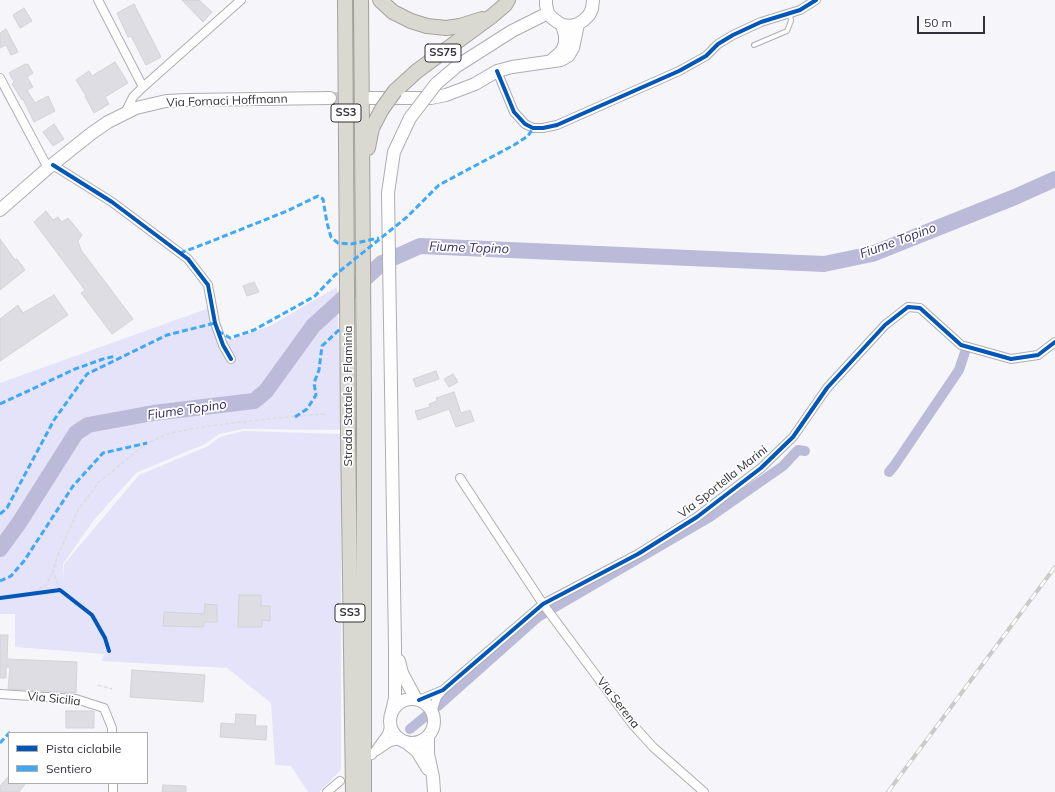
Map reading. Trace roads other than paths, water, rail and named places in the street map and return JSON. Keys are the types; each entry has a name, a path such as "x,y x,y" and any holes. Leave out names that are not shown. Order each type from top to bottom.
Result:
{"highway":[{"path":"336,0 338,12 342,190 346,219"},
{"name":"Strada Statale 3 Flaminia","path":"344,0 353,792"},
{"name":"Strada Statale 3 Flaminia","path":"361,0 364,397 364,792"},
{"name":"SS75","path":"380,0 393,12 411,21 427,26 446,28 460,26 492,16"},
{"name":"SS75","path":"363,219 367,188 368,140 372,128 382,109 395,91 417,71 492,16 505,5 508,0"}],"main road":[{"path":"546,0 548,13 556,22 562,25 570,26 578,24 589,15 592,9 593,0"},
{"path":"433,777 417,752 395,736 390,724 390,717 396,698 388,193 394,152 410,118 436,84 457,66 512,31 548,13"},
{"path":"370,98 431,98 446,95 475,84 497,71 512,67 561,60 568,56 572,48 578,24"},
{"path":"549,62 562,51 565,43 565,35 562,25"},
{"name":"Via Fornaci Hoffmann","path":"0,210 50,166 108,122 125,113 151,104 181,100 330,98"},
{"path":"395,648 402,673 417,700 429,707 434,719 432,731 428,736 418,742 403,741"},
{"name":"Via Sportella Marini","path":"392,711 402,701 409,699 417,700"},
{"path":"428,736 428,754 433,777 434,792"}],"street":[{"path":"98,0 143,87"},
{"path":"125,113 133,98 143,87 241,0"},
{"path":"497,71 514,112 525,124 534,128 557,125 679,71 706,56 718,44 733,35 761,22 800,10 816,0"},
{"path":"0,78 50,166 112,202 188,259 208,285 216,323 231,359"},
{"name":"Via Sportella Marini","path":"417,700 443,690 543,604 638,554 697,517 761,468 793,437 827,388 885,325 908,307 920,308 962,345 1011,359 1038,355 1055,342"},
{"name":"Via Serena","path":"460,478 543,604 633,725 654,747 704,792"},
{"path":"432,712 437,697 443,690"},
{"name":"Via Sicilia","path":"0,694 76,699 104,708 112,728 112,732"},
{"path":"390,724 387,734 372,754 390,742 403,741"},
{"path":"328,792 340,781"}],"lane":[{"path":"754,45 787,31 791,21 790,13"}],"waterway":[{"name":"Fiume Topino","path":"0,549 19,523 76,433 88,425 153,413 254,401 266,391 313,326 382,263 420,246 824,264 872,254 1015,197 1055,179"},
{"path":"889,472 959,370 965,352"},
{"path":"438,706 538,617 710,517 783,466 798,450 805,451"},
{"path":"410,729 427,715"}],"tunnel":[{"path":"330,98 370,98"}],"railway":[{"path":"888,792 1055,567"}]}
